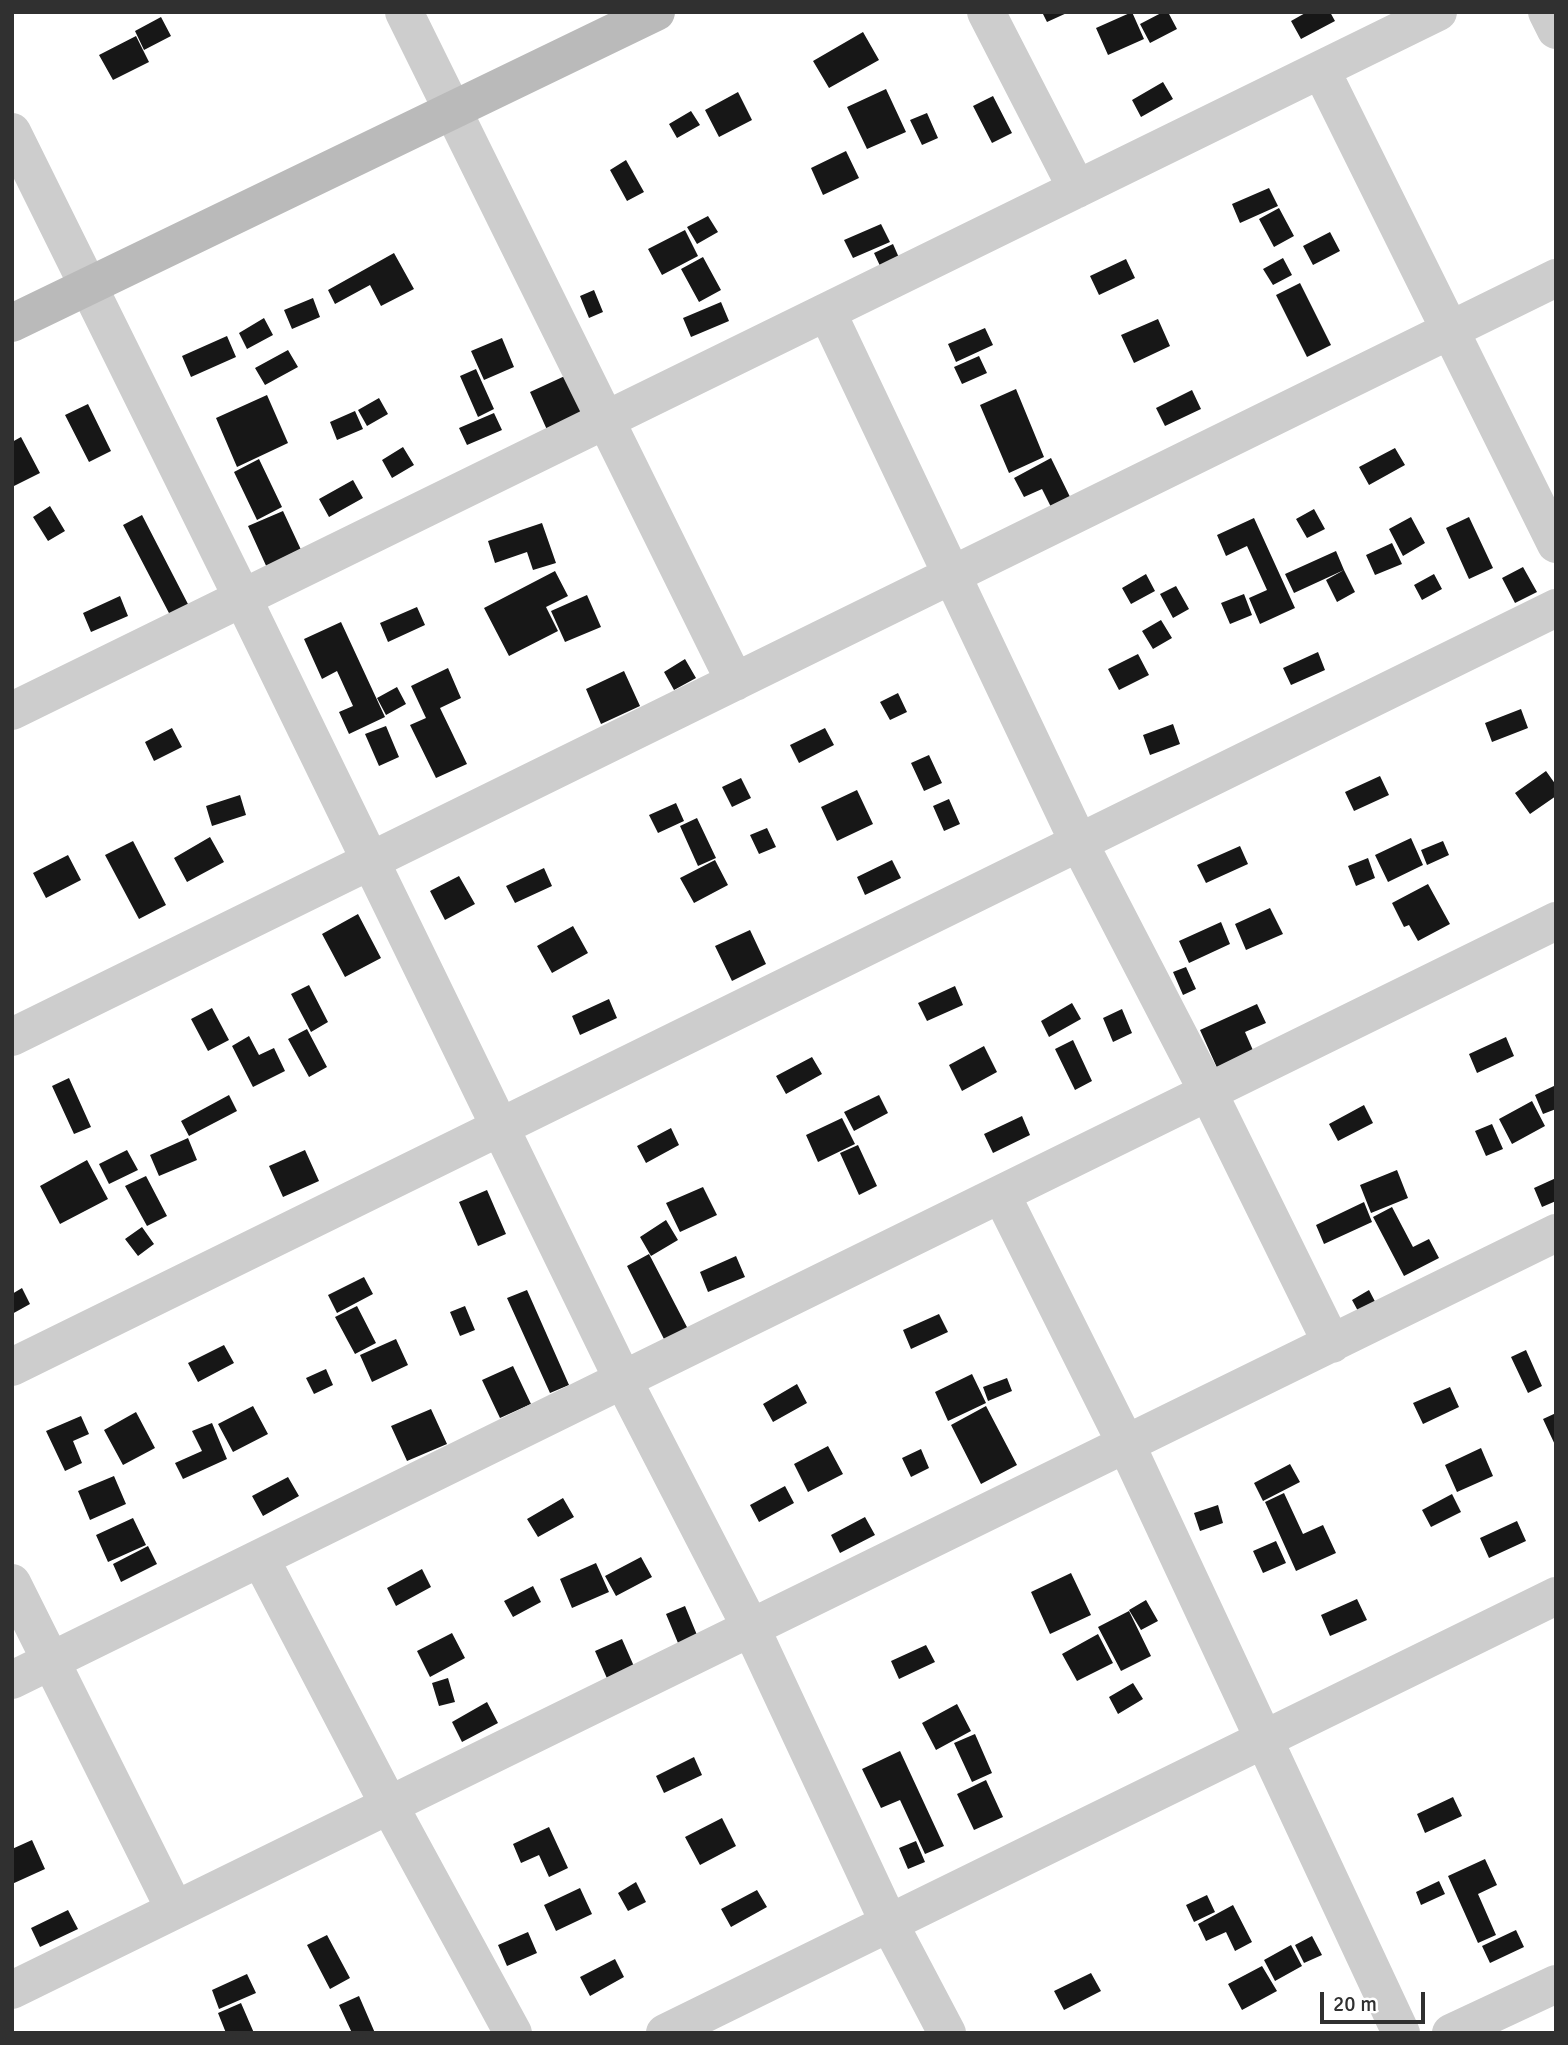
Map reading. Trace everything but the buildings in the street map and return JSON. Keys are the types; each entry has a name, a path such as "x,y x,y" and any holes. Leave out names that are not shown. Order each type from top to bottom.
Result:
{"street":[{"path":"404,12 451,112 607,420 735,682"},
{"path":"12,323 656,12"},
{"path":"986,12 1077,189"},
{"path":"12,712 1438,12"},
{"path":"1547,12 1556,30"},
{"path":"1321,70 1556,544"},
{"path":"12,132 243,599 623,1380 751,1628 889,1923 947,2033"},
{"path":"13,1036 1556,278"},
{"path":"827,312 1079,843 1208,1092 1332,1344"},
{"path":"12,1367 1556,608"},
{"path":"12,1681 1556,921"},
{"path":"1001,1194 1126,1444 1401,2033"},
{"path":"12,1990 1556,1233"},
{"path":"260,1558 389,1805 513,2033"},
{"path":"12,1583 175,1910"},
{"path":"664,2033 1556,1596"},
{"path":"1451,2033 1556,1984"}]}
